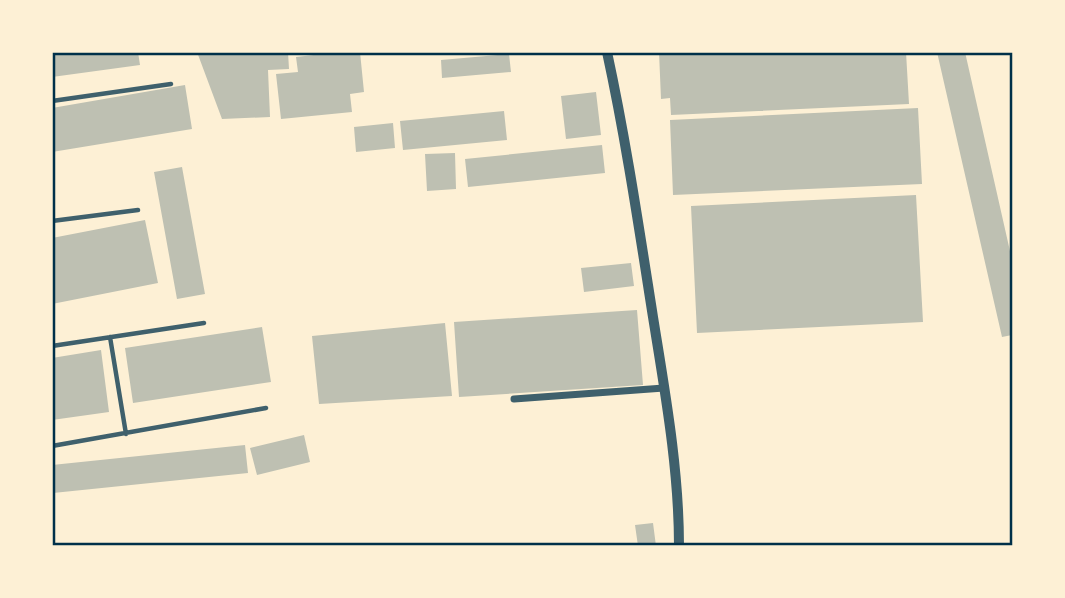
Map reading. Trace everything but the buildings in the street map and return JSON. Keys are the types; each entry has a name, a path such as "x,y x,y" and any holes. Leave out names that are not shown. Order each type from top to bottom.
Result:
{"street":[{"path":"607,52 622,123 664,388 679,521 679,545"},
{"path":"514,399 664,388"}],"lane":[{"path":"52,101 171,84"},
{"path":"52,222 138,210"},
{"path":"52,345 204,323"},
{"path":"110,337 126,434"},
{"path":"52,446 266,408"}]}
